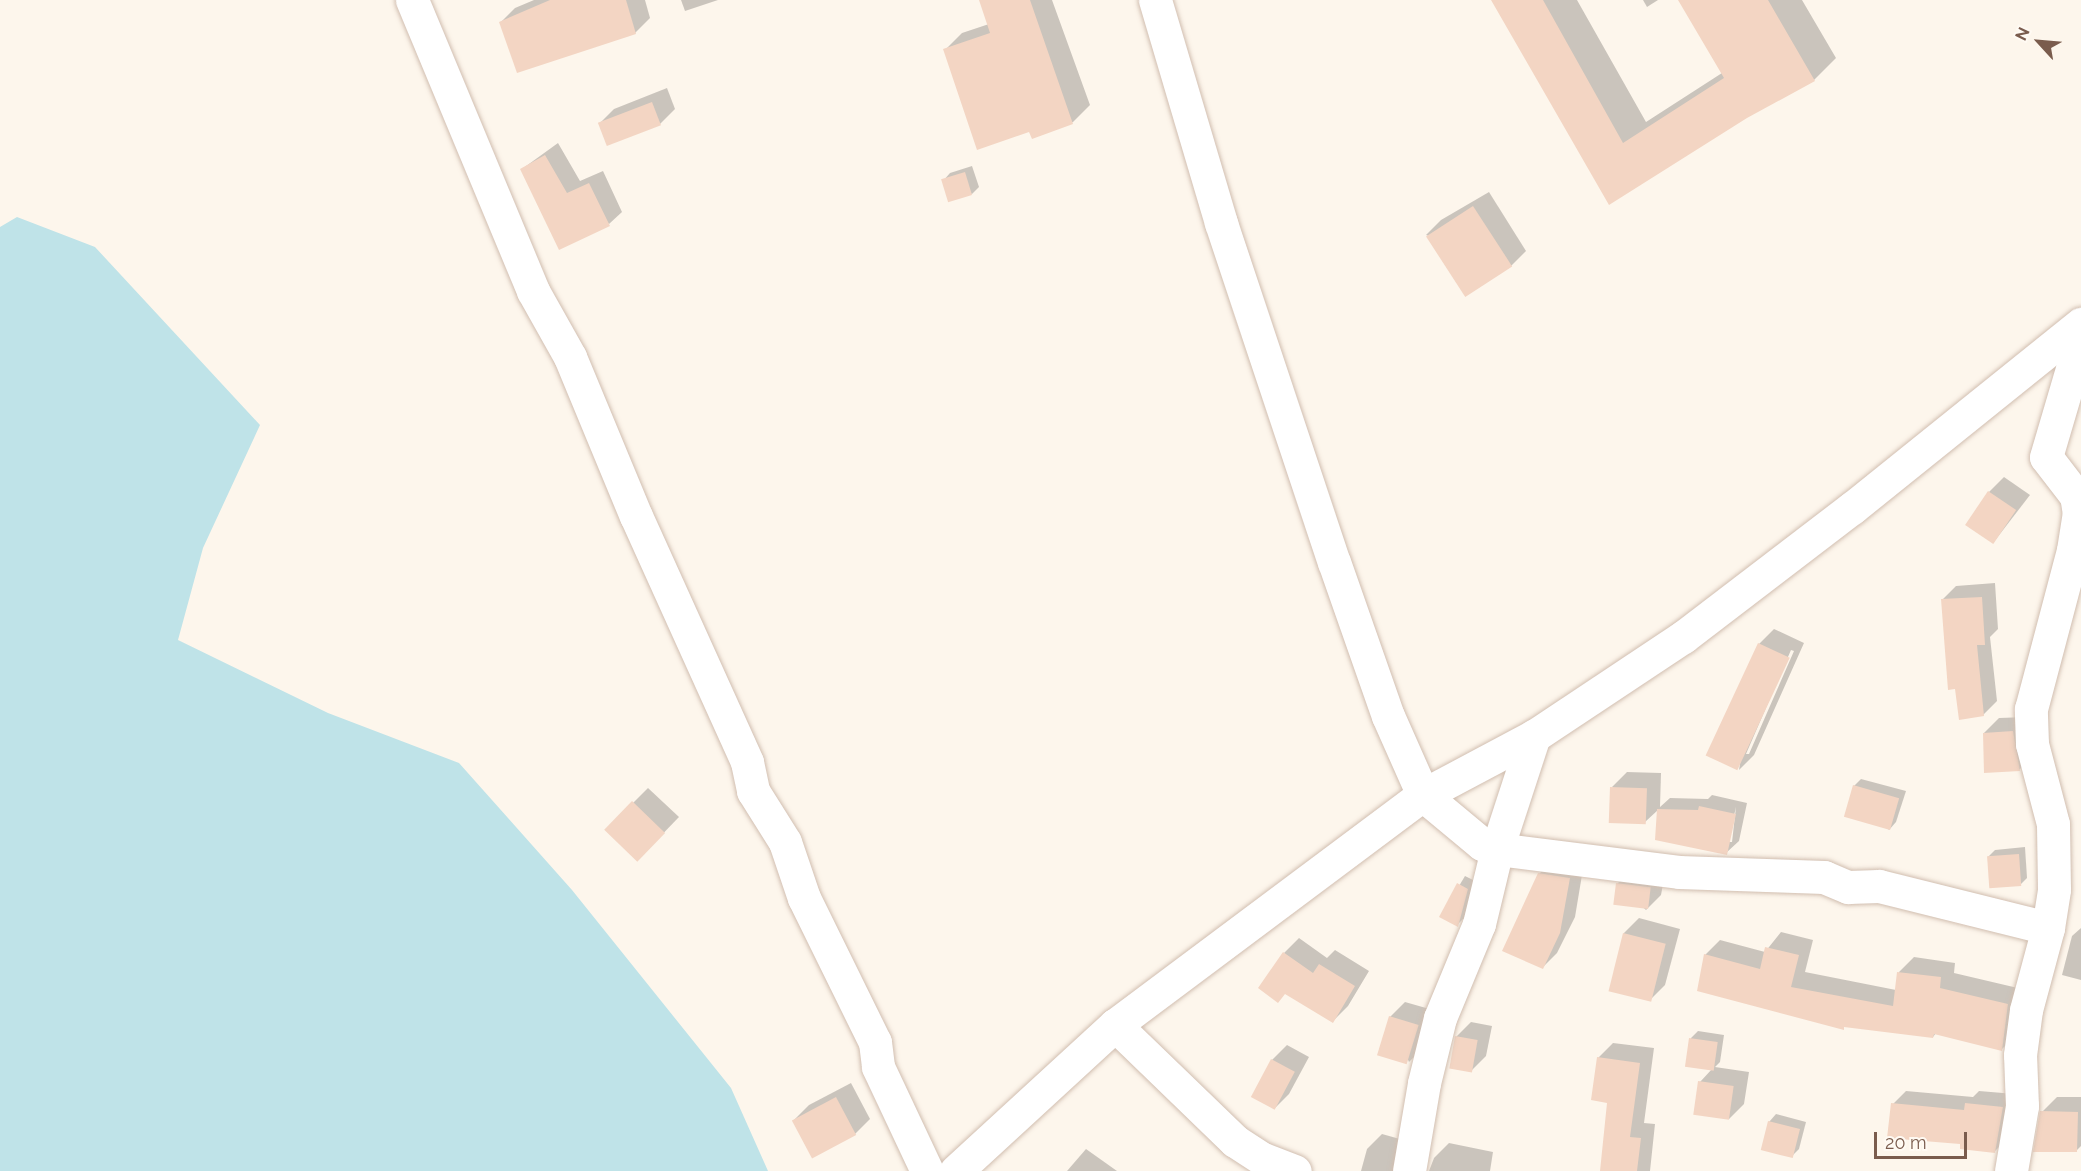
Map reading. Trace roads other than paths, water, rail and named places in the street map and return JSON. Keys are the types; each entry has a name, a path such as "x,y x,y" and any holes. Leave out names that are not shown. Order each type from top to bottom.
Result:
{"street":[{"path":"412,0 533,291 570,357 636,516 743,752 753,791 785,842 804,898 875,1042 878,1067 927,1171"},
{"path":"1155,0 1221,223 1334,562 1388,716 1423,795 1482,844 1497,849 1679,872 1786,873 1824,877 1848,887 1879,886 2048,928"},
{"path":"956,1171 1115,1025 1423,795 1534,736 1683,637 1852,508 2081,324"},
{"path":"2011,1171 2022,1106 2020,1054 2026,1010 2048,928 2054,889 2053,824 2032,744 2031,709 2073,550 2079,514 2076,496 2046,457 2081,338"},
{"path":"1409,1171 1424,1083 1440,1018 1479,924 1497,849 1534,736"},
{"path":"1115,1025 1235,1141 1263,1159 1295,1171"}],"water":[{"path":"17,217 95,247 260,425 203,548 178,640 328,713 459,763 572,890 731,1088 768,1171 0,1171 0,227"}]}
